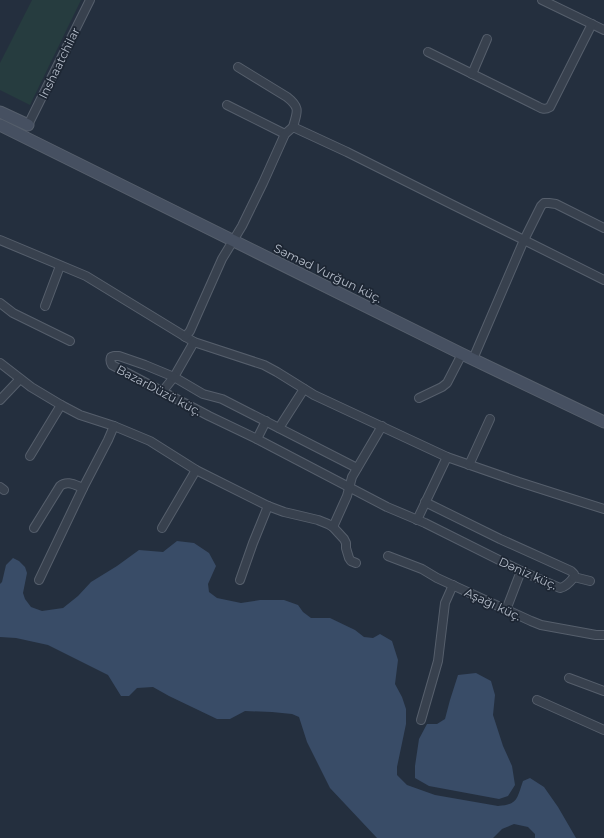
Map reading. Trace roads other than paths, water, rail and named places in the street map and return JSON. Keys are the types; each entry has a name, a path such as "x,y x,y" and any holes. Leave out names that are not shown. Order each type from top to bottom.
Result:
{"main road":[{"path":"0,112 28,125 41,146"},
{"path":"22,136 28,125"},
{"name":"Səməd Vurğun küç.","path":"0,127 22,136 462,354 604,422"}],"street":[{"name":"Inshaatchilar","path":"28,125 90,0"},
{"path":"542,0 604,30"},
{"path":"428,52 542,109 546,109 550,107 592,24"},
{"path":"472,74 487,39"},
{"path":"185,336 190,331 222,259 245,220 285,134 293,127 297,112 297,107 287,97 238,67"},
{"path":"227,105 285,134"},
{"path":"293,127 604,280"},
{"path":"473,359 524,240 541,206 544,203 556,204 604,228"},
{"path":"0,240 86,276 194,342 264,366 277,372 314,395 447,457 604,509"},
{"path":"45,306 60,266"},
{"path":"0,303 13,313 70,342"},
{"path":"162,392 174,377 194,342"},
{"path":"419,398 447,383 462,354"},
{"name":"BazarDüzü küç.","path":"349,487 112,365 110,362 111,357 119,356 174,377 203,394 222,399 357,468"},
{"path":"0,363 31,387 80,415 114,426 150,441 196,470 268,506 328,524 333,527 344,539 349,558 351,561 356,563"},
{"path":"0,400 20,379"},
{"path":"279,428 304,389"},
{"path":"30,456 61,405"},
{"path":"469,465 490,419"},
{"path":"257,439 266,421"},
{"path":"39,580 114,426"},
{"path":"333,527 347,496 352,477 382,426"},
{"path":"417,520 447,457"},
{"path":"162,528 196,470"},
{"path":"34,528 60,486 66,482 83,488"},
{"name":"Dəniz küç.","path":"349,487 387,507 560,588 573,579 574,574 571,571 500,540 425,502"},
{"path":"240,580 268,506"},
{"name":"Aşağı küç.","path":"388,556 422,569 437,578 531,621 596,635 604,635"},
{"path":"506,610 521,571"},
{"path":"574,577 590,581"},
{"path":"421,720 438,661 445,603 453,585"},
{"path":"569,678 604,691"},
{"path":"537,700 604,730"}],"water":[{"path":"177,541 194,543 209,553 216,566 208,584 209,592 217,598 241,603 260,600 284,600 298,605 303,612 311,618 330,618 355,630 364,637 373,638 380,634 392,641 398,660 395,684 406,709 406,724 397,767 397,775 407,785 435,795 498,806 510,804 516,800 523,781 530,778 544,787 558,807 576,838 535,838 535,834 528,827 514,824 502,829 493,838 377,838 330,788 307,742 299,717 292,714 245,711 230,719 217,719 153,687 137,688 129,696 121,696 108,675 48,645 16,638 0,637 0,584 2,582 6,565 13,558 25,567 27,573 23,593 25,599 31,607 42,611 63,608 78,596 91,582 139,550 163,552"},
{"path":"476,673 491,681 495,695 493,715 503,746 512,766 515,785 508,796 499,799 429,786 415,778 415,766 419,739 427,724 437,724 445,719 458,675"}]}
